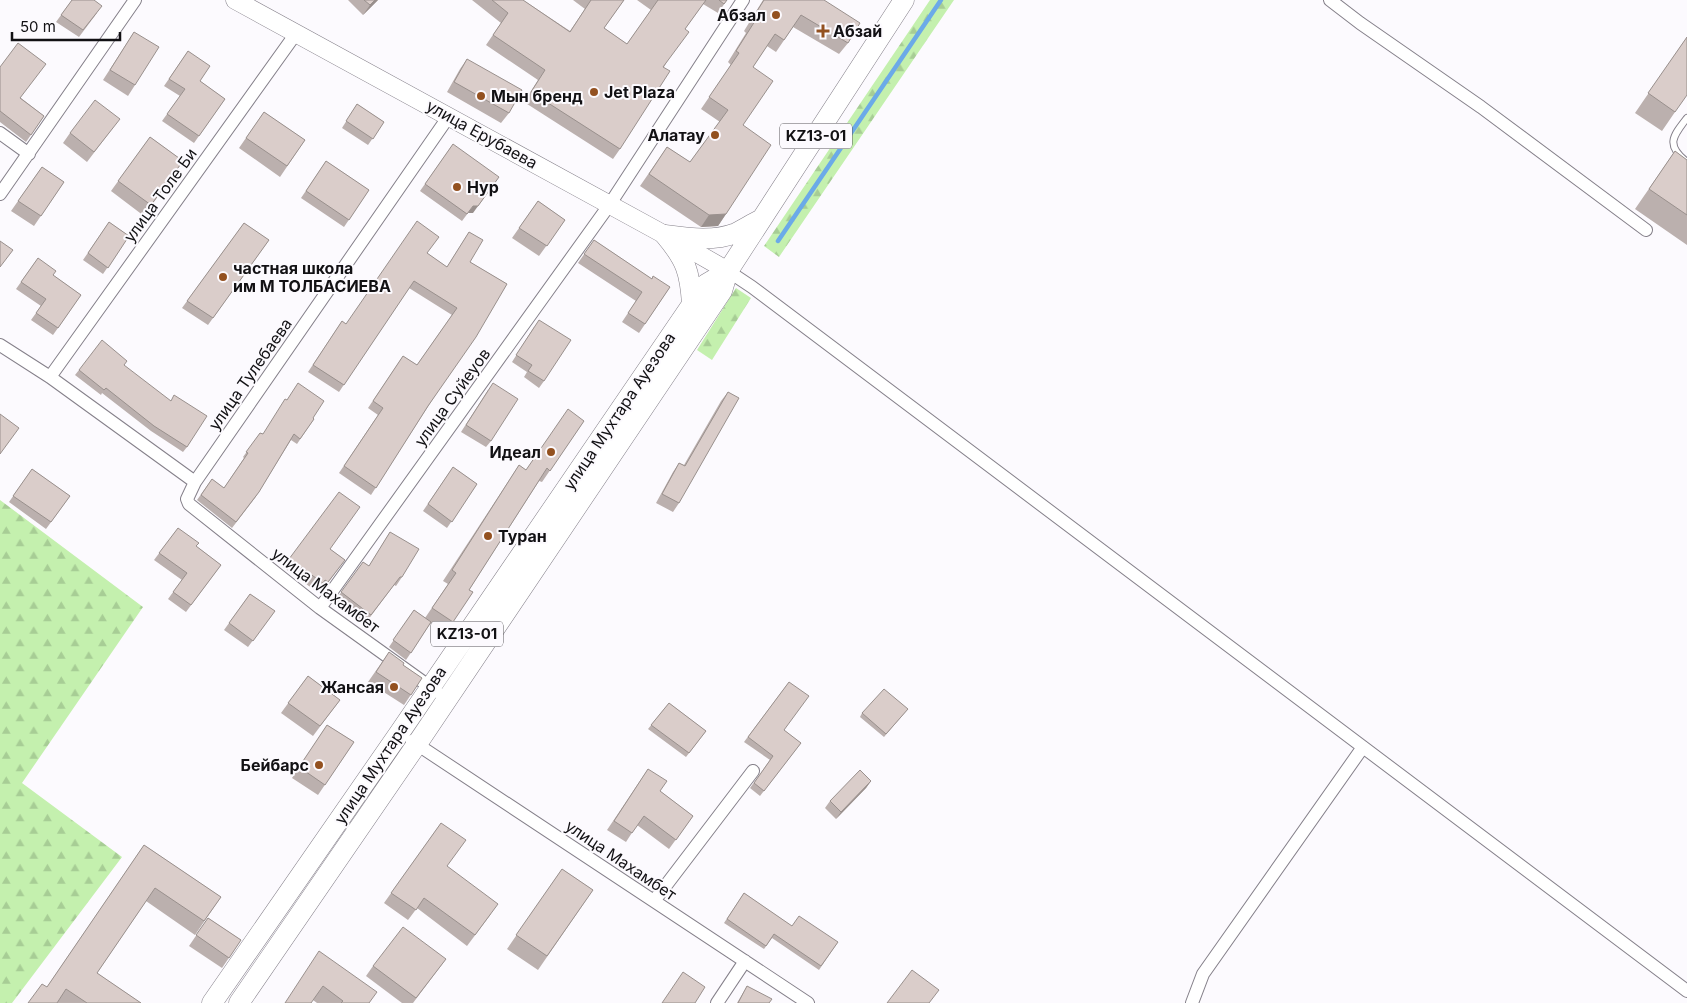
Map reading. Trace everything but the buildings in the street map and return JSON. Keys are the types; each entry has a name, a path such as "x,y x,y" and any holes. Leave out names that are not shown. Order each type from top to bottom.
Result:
{"main road":[{"name":"улица Мухтара Ауезова","path":"239,1003 417,744 722,291 728,271 904,0"},
{"path":"665,235 695,240 725,236 736,233 762,219"},
{"path":"665,235 680,253 687,268 691,283 692,304"},
{"name":"улица Мухтара Ауезова","path":"212,1003 706,284 728,271"}],"street":[{"path":"0,194 135,0"},
{"name":"улица Ерубаева","path":"235,0 297,32 610,204 728,271"},
{"name":"улица Суйеуов","path":"320,608 610,204 743,0"},
{"path":"1330,0 1481,107 1646,230"},
{"name":"улица Толе Би","path":"50,377 297,32"},
{"name":"улица Тулебаева","path":"189,504 187,499 195,482 449,116"},
{"path":"0,133 28,154"},
{"path":"728,271 776,304 1687,991"},
{"path":"0,345 50,377 195,482"},
{"name":"улица Махамбет","path":"189,504 320,608 446,699"},
{"name":"улица Махамбет","path":"400,732 808,1003"},
{"path":"1192,1003 1203,974 1363,747"},
{"path":"654,901 753,771"},
{"path":"717,1003 745,961"}],"lane":[{"path":"1687,118 1676,131 1673,142 1677,154 1687,162"}],"green space":[{"path":"930,0 954,0 779,257 764,246"},
{"path":"736,288 751,298 712,360 697,350"},
{"path":"0,500 143,607 22,783 122,857 12,1003 0,1003"}],"waterway":[{"path":"778,241 941,0"}],"place":[{"name":"Абзал","path":"776,15"},
{"name":"Абзай","path":"823,31"},
{"name":"Jet Plaza","path":"594,92"},
{"name":"Мын бренд","path":"481,96"},
{"name":"Алатау","path":"715,135"},
{"name":"Нур","path":"457,187"},
{"name":"частная школа им М ТОЛБАСИЕВА","path":"223,277"},
{"name":"Идеал","path":"551,452"},
{"name":"Туран","path":"488,536"},
{"name":"Жансая","path":"394,687"},
{"name":"Бейбарс","path":"319,765"}]}
